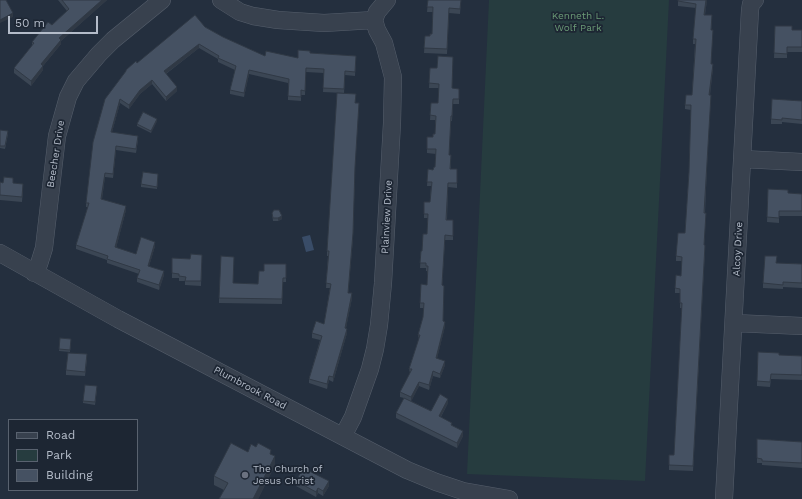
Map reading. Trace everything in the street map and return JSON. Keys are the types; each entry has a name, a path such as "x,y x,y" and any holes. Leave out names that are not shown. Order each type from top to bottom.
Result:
{"street":[{"name":"Beecher Drive","path":"34,273 39,264 44,248 57,136 68,97 76,81 99,54 113,40 162,0"},
{"path":"220,0 240,12 253,16 278,20 324,23 374,20 377,12 387,0"},
{"name":"Alcoy Drive","path":"724,499 751,4 755,0"},
{"name":"Plainview Drive","path":"343,436 353,417 370,369 379,325 383,283 392,123 393,77 384,43 377,30 374,20"},
{"path":"742,159 802,162"},
{"name":"Plumbrook Road","path":"0,253 118,319 407,470 463,491 509,499"},
{"path":"734,323 802,326"}],"green space":[{"name":"Kenneth L. Wolf Park","path":"489,0 669,0 645,481 467,474"}],"water":[{"path":"310,235 314,250 306,252 302,237"}],"building":[{"path":"0,0 6,0 13,13 0,20"},
{"path":"62,0 102,0 59,38 61,40 41,64 43,66 31,81 14,68 34,43 32,42 48,22 52,25 69,9"},
{"path":"428,0 461,0 460,9 449,8 447,49 424,48 425,36 430,36 430,34 432,34 433,7 427,7"},
{"path":"678,0 706,0 704,15 712,15 711,30 713,30 711,64 713,64 709,95 711,95 704,213 706,213 705,245 693,466 669,465 669,455 674,455 682,303 680,303 680,289 675,288 676,275 681,276 682,257 676,256 678,233 685,233 689,172 691,105 685,105 686,95 692,95 696,39 693,39 696,4"},
{"path":"195,15 205,27 265,56 266,51 298,58 298,50 310,51 310,53 356,56 355,72 345,71 344,89 323,88 324,69 306,68 305,91 301,90 301,97 288,96 289,79 249,70 244,93 230,90 236,66 218,58 219,56 199,44 164,71 177,87 166,97 152,80 140,90 129,105 120,99 111,132 138,136 136,149 116,146 113,174 105,173 101,199 126,206 115,247 136,254 141,237 155,242 148,266 164,271 159,285 137,278 140,270 107,259 108,256 76,245 89,203 86,203 93,142 105,99 126,70 136,61 137,63"},
{"path":"775,26 792,26 792,30 802,30 802,47 787,47 787,54 774,53"},
{"path":"438,56 453,57 452,88 459,89 459,99 453,99 449,155 451,155 450,169 457,169 457,183 448,183 446,220 453,220 453,236 445,235 442,285 444,286 443,321 445,322 436,358 445,361 440,374 433,371 429,385 419,382 411,397 400,392 412,369 409,369 420,335 418,335 423,317 424,303 420,303 421,284 427,285 428,266 426,266 426,263 420,263 423,234 427,234 428,214 424,214 424,202 430,202 432,182 427,182 428,169 433,170 435,167 436,149 427,149 427,137 433,137 433,134 435,134 436,116 430,115 431,103 438,103 439,84 429,83 430,68 437,68"},
{"path":"337,93 356,94 355,103 359,103 353,233 348,293 352,293 345,328 347,329 333,377 329,376 327,384 309,379 322,336 312,333 316,321 324,324 331,284 326,283 329,251 327,251"},
{"path":"772,99 802,101 802,120 782,118 782,120 771,119"},
{"path":"143,112 157,119 151,131 137,124"},
{"path":"0,130 8,131 5,146 0,146"},
{"path":"143,172 158,174 157,187 141,184"},
{"path":"4,177 13,178 13,183 23,184 22,197 0,195 0,182 3,183"},
{"path":"768,189 788,190 788,193 802,194 802,211 779,211 779,218 767,217"},
{"path":"274,210 279,210 282,216 273,218 272,213"},
{"path":"191,254 202,255 201,281 185,281 186,277 172,273 172,258 190,259"},
{"path":"221,256 234,257 233,283 258,284 259,271 264,271 264,264 286,264 286,278 283,278 282,299 219,298"},
{"path":"765,256 777,256 776,263 802,264 802,283 783,282 783,285 763,283"},
{"path":"60,338 71,339 70,350 59,349"},
{"path":"758,352 802,356 802,375 771,374 770,382 757,381"},
{"path":"68,353 87,354 85,372 66,370"},
{"path":"85,385 97,386 95,402 83,401"},
{"path":"440,394 448,399 439,416 452,423 451,425 463,431 457,443 396,413 404,398 431,411"},
{"path":"757,439 802,442 802,463 762,461 762,459 757,458"},
{"name":"The Church of Jesus Christ","path":"231,443 248,452 251,444 256,447 258,443 271,450 270,454 275,456 253,499 219,499 228,483 214,476"},
{"path":"303,468 329,481 323,491 318,488 316,492 296,481"}],"place":[{"name":"The Church of Jesus Christ","path":"245,475"}]}
